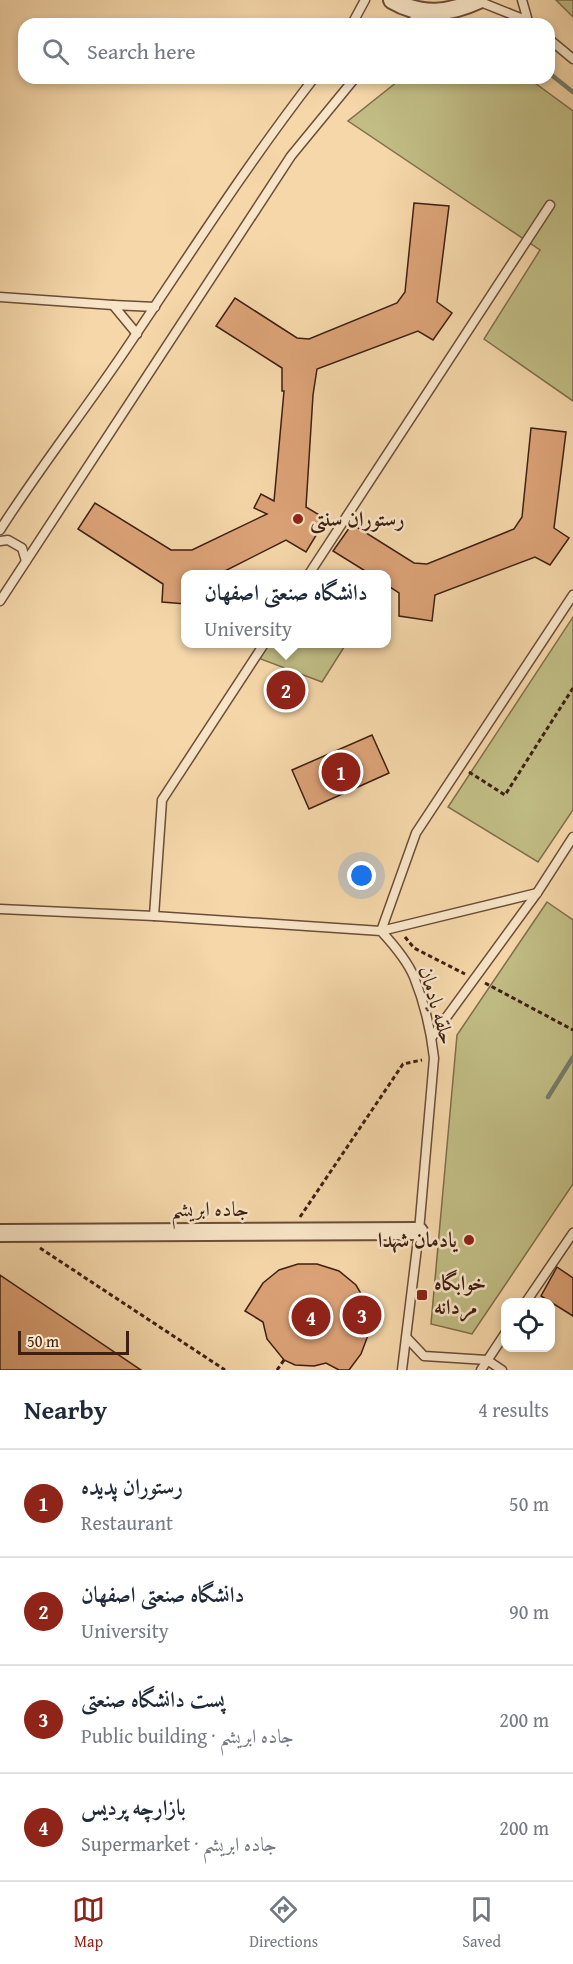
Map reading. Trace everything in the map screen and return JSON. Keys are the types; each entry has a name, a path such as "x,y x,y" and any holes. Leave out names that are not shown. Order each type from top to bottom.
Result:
{"street":[{"path":"392,0 405,7 427,13 453,11 478,0"},
{"name":"جاده ابریشم","path":"8,1232 419,1231"}],"lane":[{"path":"355,18 365,0"},
{"path":"478,0 518,18"},
{"path":"522,0 527,18"},
{"path":"418,18 427,13"},
{"path":"555,44 573,59"},
{"path":"0,530 22,495 82,415 277,125 309,84"},
{"path":"0,601 291,156 349,84"},
{"path":"312,570 550,205"},
{"path":"0,297 155,307"},
{"path":"113,305 137,334"},
{"path":"0,541 8,540 22,548 26,561"},
{"path":"381,932 416,833 573,596"},
{"path":"154,916 162,800 261,648"},
{"path":"432,1037 537,893 573,837"},
{"path":"0,909 154,916 381,932 537,893"},
{"name":"حلقه یادمان","path":"381,932 395,946 414,975 432,1037 434,1058 419,1231 402,1370"},
{"path":"529,1298 573,1233"},
{"path":"406,1338 424,1356 487,1360 502,1370"},
{"path":"481,1370 501,1339"}],"path":[{"path":"460,766 505,795 573,688"},
{"path":"563,1025 573,1030"},
{"path":"291,1231 403,1064 434,1058"},
{"path":"8,1232 225,1370"},
{"path":"277,1370 284,1360"}],"shaded area":[{"path":"556,0 573,0 573,17"},
{"path":"394,84 536,84 573,111 573,401 484,339 540,250 348,121"},
{"path":"573,617 573,810 538,862 448,807"},
{"path":"265,648 343,648 322,682 258,658"},
{"path":"547,902 573,920 573,1184 472,1334 431,1324 457,1035"}],"building":[{"path":"414,203 449,206 437,302 452,313 433,340 418,331 317,369 313,395 306,507 326,519 306,552 286,540 227,570 181,570 181,604 162,602 163,584 78,529 95,503 171,550 192,550 267,514 254,508 261,494 274,501 284,391 282,391 282,368 216,326 235,298 297,338 309,339 397,303 405,292"},
{"path":"531,428 566,432 554,528 569,538 550,565 535,557 435,595 432,621 399,616 399,593 391,588 391,570 364,570 333,551 352,524 414,563 427,564 514,529 522,517"},
{"path":"372,735 389,773 309,809 292,770"},
{"path":"298,1264 317,1264 339,1271 356,1285 367,1304 370,1330 361,1354 349,1370 339,1370 326,1363 314,1366 295,1365 284,1360 267,1339 263,1322 245,1311 263,1283 279,1270"},
{"path":"557,1267 573,1278 573,1316 555,1305 555,1298 541,1296"},
{"path":"0,1275 141,1370 0,1370"}],"waterway":[{"path":"555,78 573,92"},
{"path":"548,1097 573,1057"}],"place":[{"name":"رستوران سنتی","path":"298,519"},
{"name":"دانشگاه صنعتی اصفهان","path":"286,690"},
{"name":"رستوران پدیده","path":"341,772"},
{"name":"یادمان شهدا","path":"469,1240"},
{"name":"خوابگاه مردانه","path":"422,1295"},
{"name":"پست دانشگاه صنعتی","path":"362,1315"},
{"name":"بازارچه پردیس","path":"311,1317"}]}
